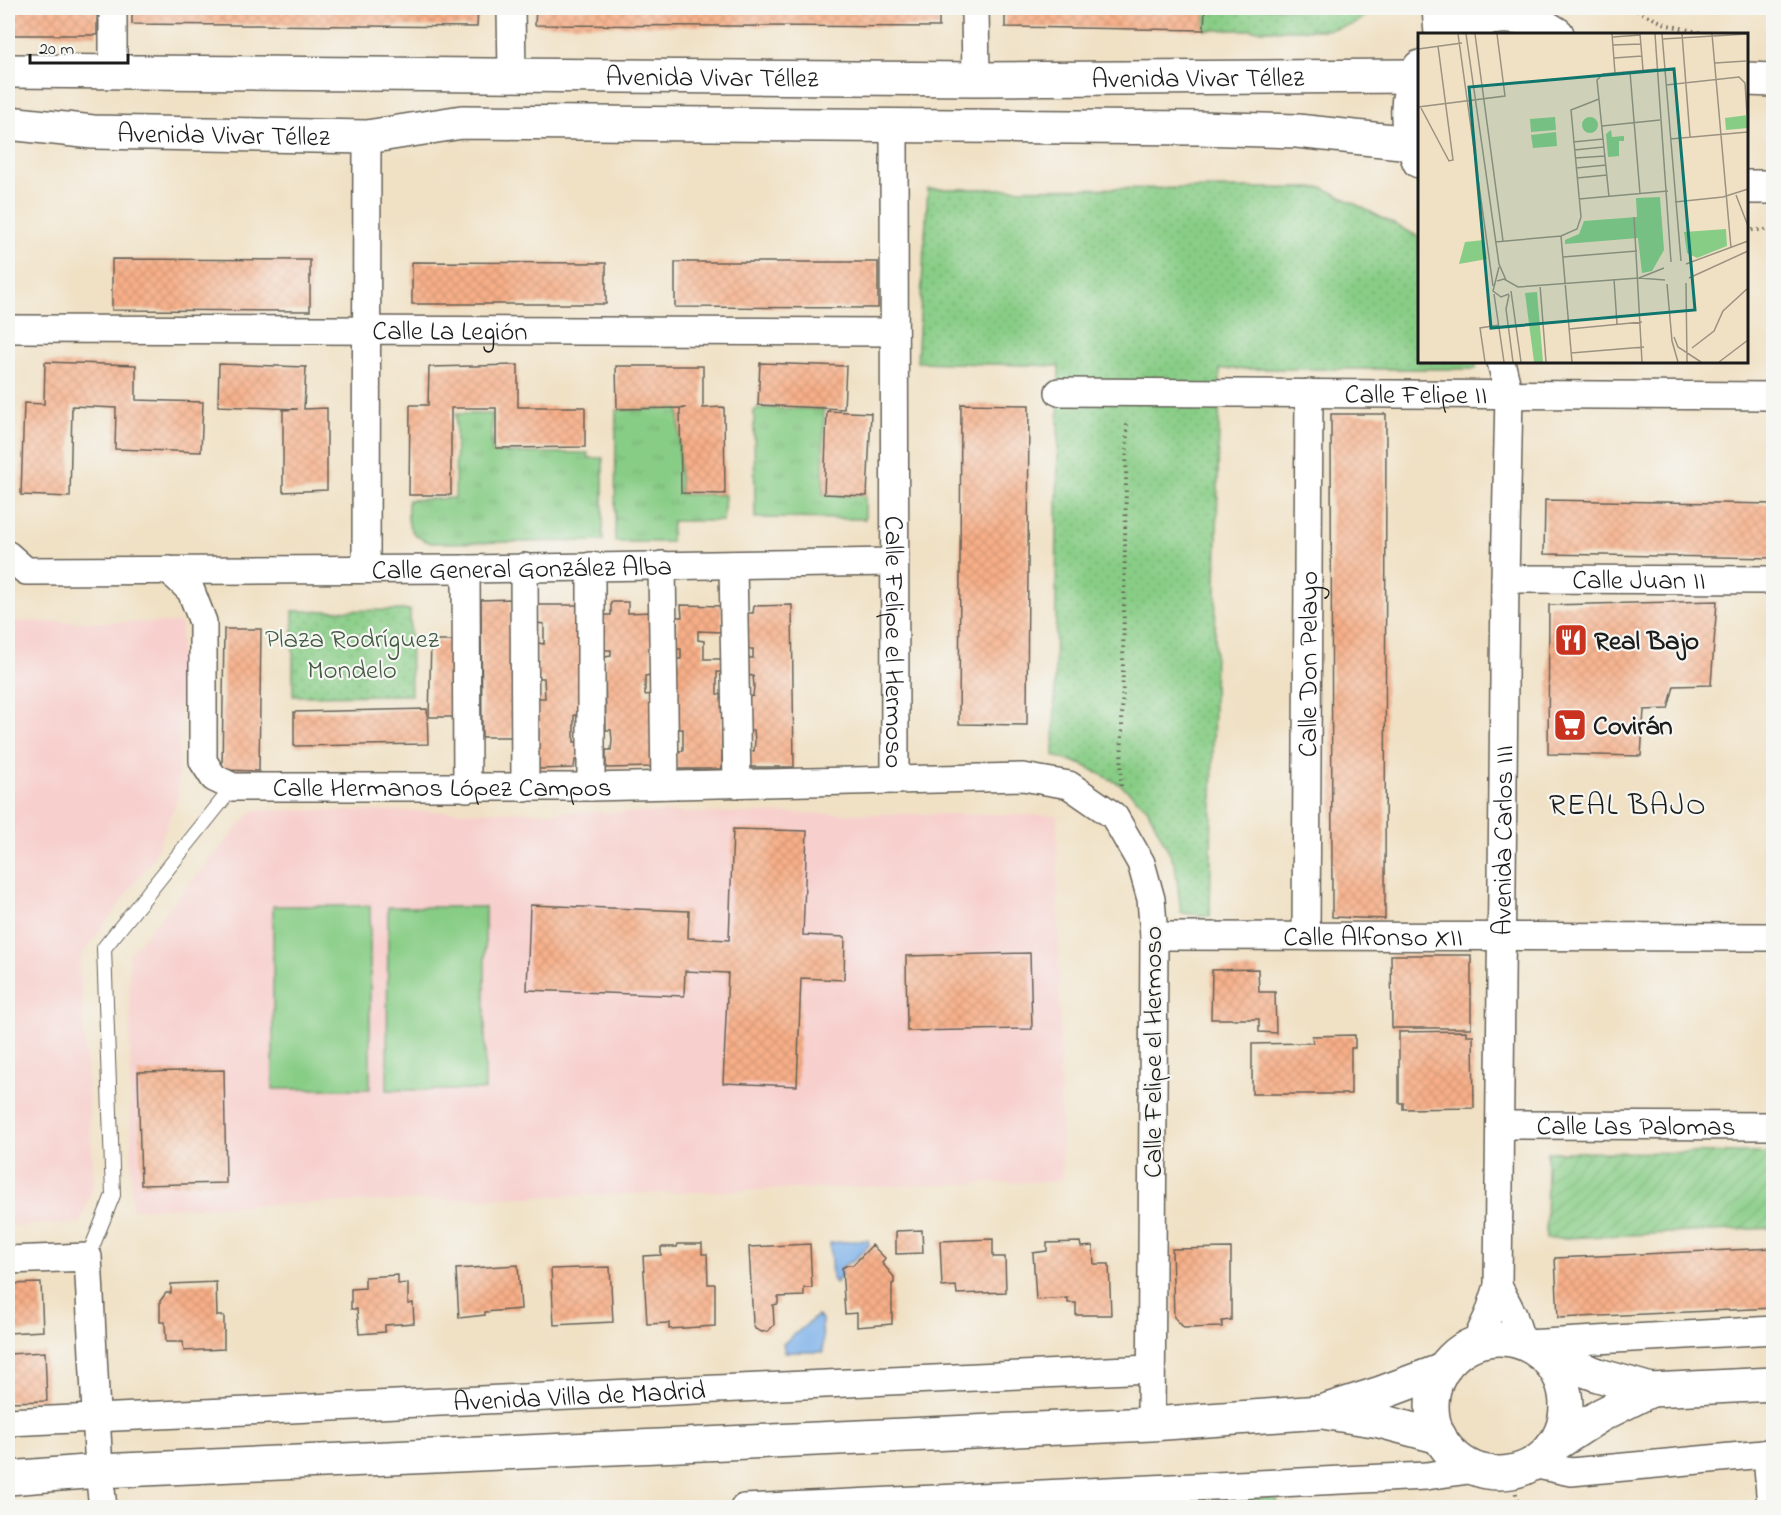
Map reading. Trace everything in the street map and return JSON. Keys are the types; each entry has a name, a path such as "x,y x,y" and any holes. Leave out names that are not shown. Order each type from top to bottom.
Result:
{"street":[{"path":"113,8 113,72"},
{"path":"511,8 512,75"},
{"path":"975,8 976,79"},
{"path":"1439,8 1441,33"},
{"path":"1451,33 1464,25 1489,17 1516,17 1544,22"},
{"name":"Avenida Vivar Téllez","path":"8,71 976,79 1417,72"},
{"path":"1415,153 1407,125 1407,107 1417,72"},
{"path":"1748,79 1773,80"},
{"name":"Avenida Vivar Téllez","path":"8,123 93,132 367,137 462,122 1253,130 1297,131 1415,153"},
{"name":"Calle Felipe el Hermoso","path":"894,126 895,780 1023,777 1069,786 1114,816 1142,863 1151,899 1154,936 1150,1369 1152,1424"},
{"name":"Calle General González Alba","path":"367,137 366,569 893,562"},
{"path":"1748,187 1773,187"},
{"name":"Calle La Legión","path":"8,329 894,332"},
{"name":"Avenida Carlos III","path":"1476,1342 1489,1314 1498,1286 1500,935 1509,395 1501,363"},
{"name":"Avenida Carlos III","path":"1509,395 1517,387 1521,363"},
{"name":"Calle Felipe II","path":"1059,392 1773,396"},
{"name":"Calle Don Pelayo","path":"1306,936 1310,393"},
{"path":"8,555 26,571 366,569"},
{"path":"662,565 665,785"},
{"path":"733,565 737,784"},
{"path":"591,566 591,787"},
{"path":"524,567 525,788"},
{"path":"466,569 467,788"},
{"name":"Calle Hermanos López Campos","path":"169,570 191,591 203,622 203,761 214,778 233,787 525,788 895,780"},
{"name":"Calle Juan II","path":"1505,579 1773,580"},
{"name":"Calle Alfonso XII","path":"1154,936 1773,937"},
{"name":"Calle Las Palomas","path":"1500,1125 1773,1126"},
{"path":"8,1260 88,1257 103,1508"},
{"name":"Avenida Carlos III","path":"1498,1286 1532,1348"},
{"path":"1532,1348 1773,1330"},
{"path":"1651,1390 1601,1415 1543,1455 1513,1472 1494,1473 1476,1469 1458,1459 1444,1445 1435,1427 1432,1407 1435,1386 1443,1370 1458,1352 1476,1342 1497,1338 1532,1348 1598,1375 1651,1390 1773,1384"},
{"path":"1532,1348 1558,1374 1566,1395 1564,1422 1543,1455"},
{"name":"Avenida Villa de Madrid","path":"8,1422 1150,1369"},
{"path":"1321,1412 1443,1370"},
{"path":"8,1478 99,1471 1152,1424 1321,1412 1380,1421 1440,1437"},
{"path":"1543,1455 1571,1472 1770,1453 1771,1508"},
{"path":"744,1508 1426,1476 1476,1469"}],"lane":[{"path":"88,1257 113,1195 104,948 233,787"}],"path":[{"path":"1631,8 1668,25 1702,33"},
{"path":"1748,230 1773,230"},
{"path":"1114,816 1121,785 1127,391"}],"shaded area":[{"path":"8,621 181,623 178,798 154,857 79,959 94,1183 80,1223 8,1226"},
{"path":"253,810 1057,815 1062,1181 132,1209 129,954"}],"green space":[{"path":"1205,8 1376,8 1355,24 1326,30 1204,30"},
{"path":"1324,188 1418,236 1418,363 1476,363 1476,369 1220,369 1210,916 1181,913 1175,864 1147,808 1121,785 1081,764 1054,756 1059,366 917,362 928,189"},
{"path":"679,408 680,494 725,495 723,521 672,521 671,542 615,542 616,410"},
{"path":"758,408 824,409 823,495 865,496 865,519 755,518 754,411"},
{"path":"456,414 492,414 492,453 588,453 589,458 603,458 603,541 432,543 417,536 408,522 408,500 455,498"},
{"name":"Plaza Rodríguez Mondelo","path":"410,610 411,695 293,696 293,611"},
{"path":"273,906 370,906 370,1089 273,1089"},
{"path":"388,907 485,907 485,1090 387,1090"},
{"path":"1547,1152 1773,1153 1773,1228 1546,1239"},
{"path":"1277,1497 1278,1507 1130,1507 1130,1504"}],"water":[{"path":"868,1240 869,1245 852,1262 841,1268 841,1277 835,1283 832,1279 830,1243"},
{"path":"817,1316 822,1319 823,1352 785,1352 783,1344"}],"building":[{"path":"8,8 97,8 97,35 8,35"},
{"path":"132,8 478,8 477,27 132,24"},
{"path":"536,8 939,8 939,27 535,25"},
{"path":"1005,8 1205,8 1204,30 1005,27"},
{"path":"112,259 310,260 310,311 112,310"},
{"path":"412,262 606,263 606,304 412,304"},
{"path":"675,262 878,262 878,308 675,307"},
{"path":"45,362 136,365 136,400 203,402 201,452 115,449 116,408 72,406 70,497 21,495 24,403 44,404"},
{"path":"760,363 846,366 844,409 758,405"},
{"path":"219,364 306,367 304,409 327,408 327,490 283,492 283,410 298,409 218,406"},
{"path":"518,365 518,407 585,407 585,447 496,448 496,408 451,408 451,495 409,495 410,405 428,405 429,367"},
{"path":"616,366 703,366 703,408 724,407 725,494 681,493 680,409 686,408 617,409"},
{"path":"961,404 1029,405 1027,725 959,724"},
{"path":"827,411 871,413 867,496 824,494"},
{"path":"1331,414 1386,414 1385,919 1332,917"},
{"path":"1545,500 1774,504 1774,558 1544,554"},
{"path":"511,599 512,737 482,737 481,600"},
{"path":"1717,601 1711,685 1674,686 1668,709 1644,710 1641,756 1548,754 1549,605"},
{"path":"611,602 628,602 628,613 651,612 651,675 645,676 645,695 652,694 653,767 606,768 606,750 611,750 612,740 611,730 606,730 605,657 611,656 611,650 605,650 604,615 611,615"},
{"path":"537,605 580,605 581,715 574,715 574,742 581,742 581,760 575,760 574,768 539,769 538,698 545,698 544,678 538,678 538,643 544,644 544,624 537,623"},
{"path":"681,605 722,606 722,632 698,631 698,640 704,641 704,659 722,659 722,672 717,672 717,694 722,695 722,769 676,769 676,751 683,751 683,729 677,729 676,712 677,659 681,659 681,649 677,649 677,617 682,617"},
{"path":"792,605 794,767 748,767 748,752 754,751 755,741 754,730 748,730 747,697 753,696 754,686 753,676 747,675 747,658 753,658 753,649 747,649 746,613 753,613 754,606"},
{"path":"224,629 261,629 259,771 222,770"},
{"path":"431,641 457,641 455,717 429,717"},
{"path":"427,709 428,744 294,746 294,712"},
{"path":"733,829 807,831 803,935 845,937 844,980 801,978 797,1086 723,1083 728,973 685,971 684,996 527,990 530,905 689,911 688,938 729,940"},
{"path":"1030,953 1032,1029 907,1031 906,956"},
{"path":"1391,955 1471,955 1471,1028 1392,1028"},
{"path":"1258,969 1259,992 1275,992 1276,1033 1259,1032 1259,1019 1211,1019 1212,970"},
{"path":"1466,1031 1466,1035 1473,1035 1474,1108 1403,1109 1403,1103 1399,1103 1399,1032"},
{"path":"1355,1035 1355,1048 1351,1048 1351,1094 1252,1094 1252,1044 1313,1043 1312,1036"},
{"path":"224,1070 226,1183 141,1185 138,1072"},
{"path":"922,1230 923,1253 896,1254 896,1231"},
{"path":"993,1239 993,1257 1005,1257 1006,1292 957,1294 956,1286 942,1287 940,1241"},
{"path":"1080,1242 1081,1247 1093,1246 1094,1264 1109,1264 1111,1315 1076,1315 1076,1303 1068,1303 1068,1298 1036,1300 1033,1253 1047,1251 1047,1243"},
{"path":"678,1244 702,1244 702,1254 707,1254 708,1284 715,1284 715,1326 669,1329 669,1323 647,1324 643,1256 661,1255 661,1247 677,1247"},
{"path":"810,1244 812,1288 804,1288 804,1296 778,1297 778,1304 773,1305 774,1325 768,1331 762,1332 755,1329 749,1247"},
{"path":"872,1245 885,1258 882,1263 894,1277 892,1324 857,1327 857,1313 845,1314 842,1268 853,1265"},
{"path":"1231,1248 1231,1320 1222,1321 1222,1327 1184,1328 1174,1317 1172,1249"},
{"path":"1774,1248 1774,1308 1558,1318 1555,1258"},
{"path":"518,1265 521,1309 485,1312 485,1315 459,1318 456,1269"},
{"path":"610,1267 613,1322 554,1325 551,1269"},
{"path":"398,1275 398,1284 408,1283 408,1304 413,1303 414,1323 385,1325 385,1332 359,1334 357,1309 351,1309 351,1289 365,1288 365,1277"},
{"path":"216,1282 217,1316 224,1316 224,1349 184,1351 183,1342 166,1342 165,1322 160,1322 160,1301 166,1293 171,1293 171,1284"},
{"path":"41,1283 43,1331 8,1333 8,1284"},
{"path":"45,1352 47,1401 8,1402 8,1354"}],"place":[{"name":"Real Bajo","path":"1571,640"},
{"name":"Covirán","path":"1570,725"}],"district":[{"name":"REAL BAJO","path":"1628,804"}]}
